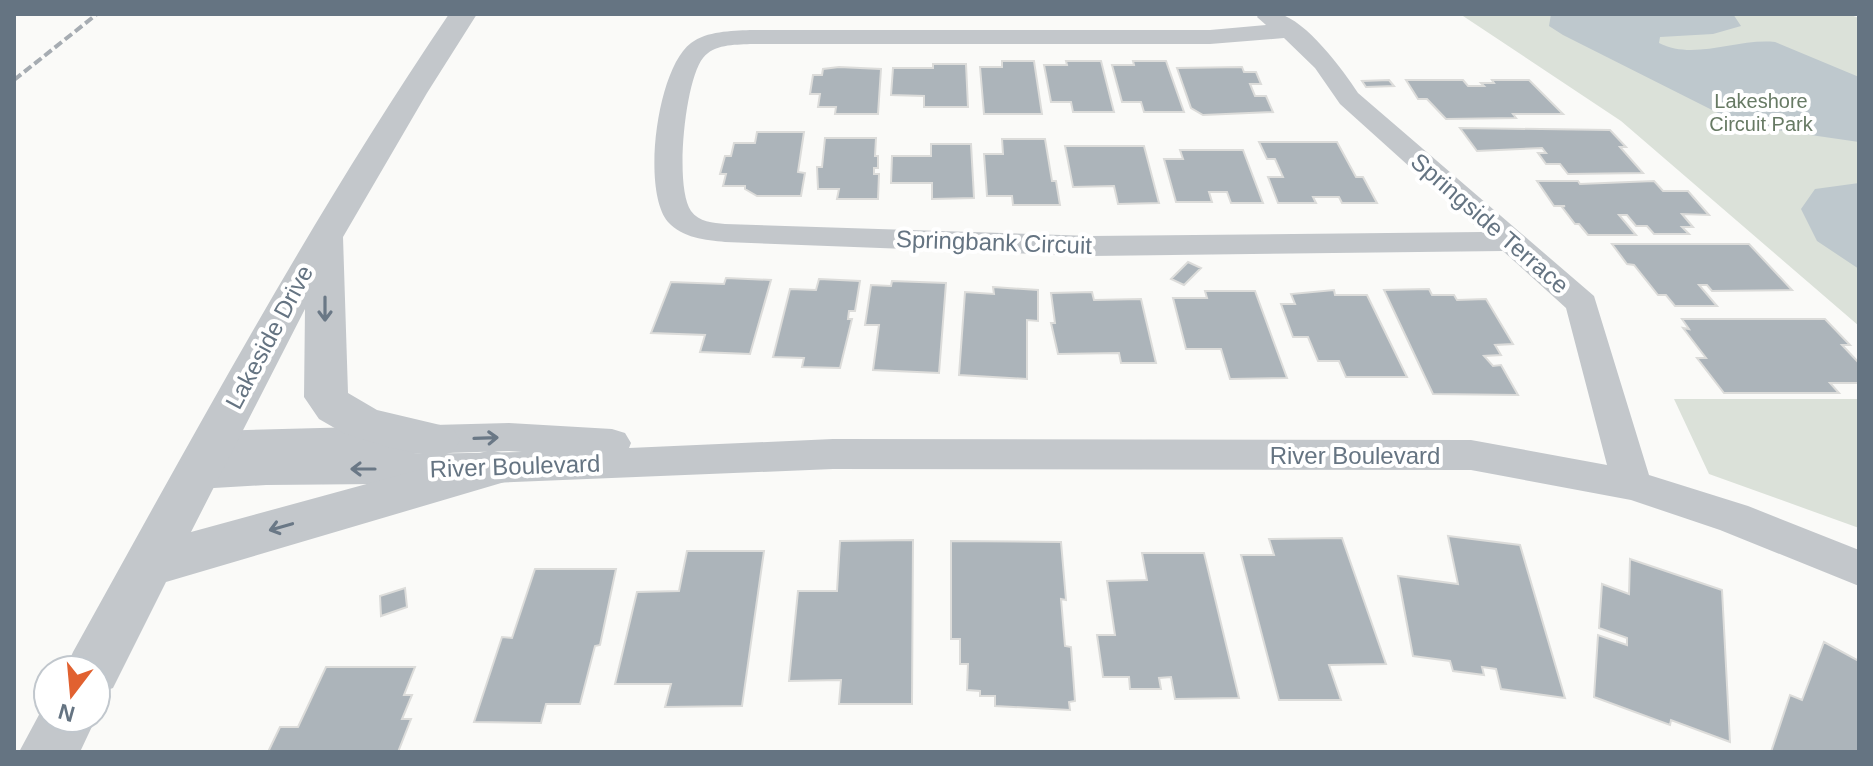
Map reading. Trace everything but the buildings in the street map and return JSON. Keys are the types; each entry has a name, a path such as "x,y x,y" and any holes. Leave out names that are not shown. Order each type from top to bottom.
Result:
{"street":[{"name":"Lakeside Drive","path":"102,654 325,231 399,108 463,14"},
{"name":"Springbank Circuit","path":"1278,22 1210,37 750,37 708,32 700,47 690,56 672,108 669,199 676,213 697,229 725,233 1091,246 1509,241"},
{"name":"Springside Terrace","path":"1278,22 1323,61 1349,98 1582,304 1632,485"},
{"path":"325,231 326,397 333,408 350,418 437,440"},
{"name":"River Boulevard","path":"205,460 437,440 509,437 833,454"},
{"name":"River Boulevard","path":"205,460 266,470 491,468 833,454 1471,455 1632,485 1734,518 1859,568"},
{"path":"149,565 491,468"},
{"path":"49,752 59,734"}],"green space":[{"name":"Lakeshore Circuit Park","path":"1460,14 1848,14 1859,18 1859,326 1621,121"},
{"path":"1674,399 1859,399 1859,528 1709,474"}],"shaded area":[{"path":"1551,14 1733,14 1741,26 1713,34 1660,37 1659,43 1672,48 1701,50 1775,42 1859,77 1859,142 1776,130 1724,116 1563,35 1549,26"},
{"path":"1859,183 1859,269 1817,241 1801,209 1815,189"}],"railway":[{"path":"14,80 97,14"}]}
